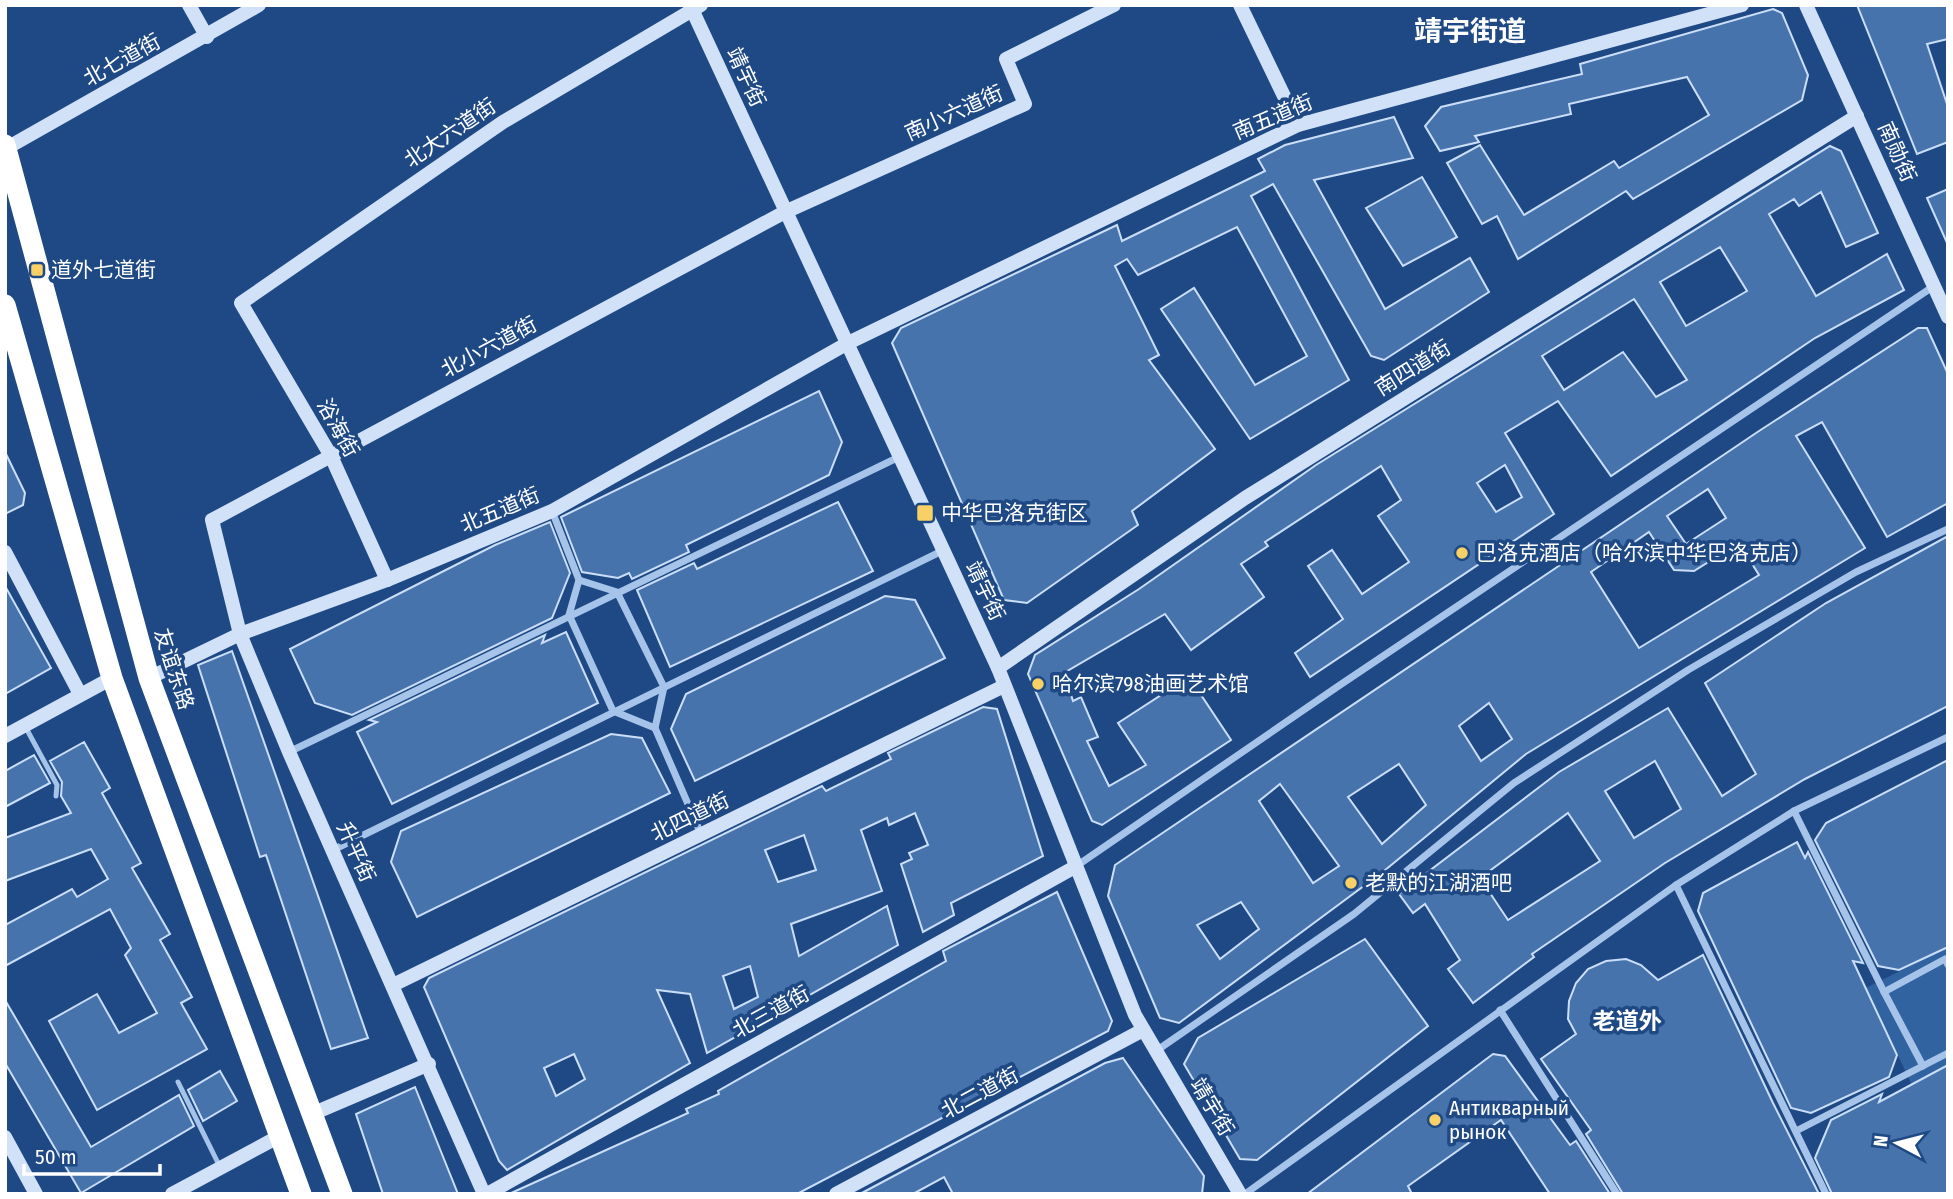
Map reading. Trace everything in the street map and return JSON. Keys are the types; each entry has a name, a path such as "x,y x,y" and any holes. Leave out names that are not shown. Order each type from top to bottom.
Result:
{"highway":[{"name":"友谊东路","path":"6,148 149,678 342,1194"},
{"path":"5,305 112,678 301,1194"}],"street":[{"path":"190,5 207,37"},
{"name":"北七道街","path":"6,148 207,37 259,5"},
{"name":"南小六道街","path":"786,212 1025,104 1006,60 1114,5"},
{"path":"1240,5 1298,125"},
{"name":"南五道街","path":"848,343 1298,125 1742,5"},
{"name":"南勋街","path":"1806,5 1948,317"},
{"name":"靖宇街","path":"694,7 786,212 999,668 1075,867 1143,1030 1243,1194"},
{"name":"北大六道街","path":"241,303 503,122 694,7"},
{"name":"南四道街","path":"999,668 1245,498 1857,116"},
{"name":"北小六道街","path":"212,520 786,212"},
{"path":"1075,867 1337,687 1934,286"},
{"name":"浴海街","path":"241,303 331,456 387,580"},
{"name":"北五道街","path":"149,678 240,634 387,580 552,511 848,343"},
{"path":"289,752 901,456"},
{"path":"552,511 579,580 569,615 613,711 655,728"},
{"name":"升平街","path":"212,520 240,634 332,850 486,1194"},
{"path":"1156,1051 1354,914 1514,783 1688,670 1844,579 1948,529"},
{"path":"332,850 944,551"},
{"path":"5,552 80,694"},
{"path":"579,580 617,592 664,687 655,728 702,834"},
{"path":"5,736 112,678"},
{"name":"北四道街","path":"393,985 1004,686"},
{"path":"1243,1194 1676,885 1794,811 1948,737"},
{"path":"1794,811 1923,1066"},
{"name":"北三道街","path":"486,1194 1075,867"},
{"path":"1676,885 1826,1194"},
{"path":"1884,992 1947,961"},
{"path":"1500,1010 1617,1194"},
{"name":"北二道街","path":"836,1194 1143,1030"},
{"path":"1796,1131 1948,1053"},
{"path":"312,1114 429,1064"},
{"path":"172,1194 278,1137"},
{"path":"5,1138 36,1194"}],"lane":[{"path":"24,725 57,785 56,796"},
{"path":"178,1082 220,1168"}],"shaded area":[{"path":"1948,947 1948,1065 1912,1085 1866,988"}],"building":[{"path":"1857,5 1948,5 1948,39 1927,44 1948,107 1948,142 1917,154"},
{"path":"1773,9 1782,13 1808,75 1802,100 1633,199 1626,191 1518,259 1497,216 1482,224 1447,163 1480,145 1524,215 1614,161 1619,168 1709,115 1687,77 1569,104 1571,114 1475,136 1479,142 1440,151 1425,126 1441,107 1582,74 1580,64"},
{"path":"1394,117 1413,158 1314,180 1385,309 1470,258 1489,292 1384,360 1371,356 1273,184 1251,196 1349,380 1250,439 1161,309 1194,288 1255,385 1307,356 1237,227 1138,275 1127,259 1115,266 1159,355 1149,360 1215,449 1132,511 1138,525 1027,603 1004,600 892,343 901,328 1117,225 1122,241 1265,171 1258,159 1285,145"},
{"path":"1830,146 1841,151 1878,233 1846,247 1821,192 1799,206 1794,199 1769,214 1816,296 1887,254 1904,290 1815,338 1611,476 1558,401 1505,433 1554,514 1310,677 1295,653 1343,619 1308,566 1332,550 1362,594 1409,562 1378,516 1401,500 1381,466 1265,542 1268,546 1241,564 1264,597 1191,650 1165,614 1064,673 1073,701 1081,697 1098,737 1087,741 1109,786 1146,765 1118,723 1189,677 1231,740 1102,825 1092,821 1028,674 1035,655 1139,589 1316,465","holes":["1720,247 1747,291 1686,326 1660,282","1634,299 1687,380 1656,397 1623,352 1564,390 1542,356","1505,465 1522,497 1496,512 1477,483"]},
{"path":"1422,177 1457,237 1403,266 1366,208"},
{"path":"1948,189 1948,245 1927,198"},
{"path":"1918,328 1927,328 1948,374 1948,503 1887,537 1822,422 1796,436 1865,548 1526,754 1384,871 1179,1023 1160,1018 1108,896 1115,865 1759,431","holes":["1708,489 1726,518 1686,544 1667,516","1649,532 1674,570 1694,571 1739,543 1759,575 1639,648 1591,572","1489,703 1512,739 1481,761 1459,726","1399,764 1426,805 1382,844 1348,797","1280,784 1339,866 1313,883 1259,801","1241,902 1259,929 1220,959 1197,925"]},
{"path":"819,391 842,442 829,475 686,545 689,552 632,579 629,573 618,578 582,572 561,517"},
{"path":"5,452 25,493 23,505 5,514"},
{"path":"838,502 873,571 670,667 637,590 694,563 697,569"},
{"path":"550,522 570,573 552,618 352,715 315,703 290,649 495,545"},
{"path":"1948,536 1948,706 1805,779 1665,863 1532,954 1534,957 1473,1003 1448,969 1460,960 1425,904 1413,913 1399,894 1559,772 1668,708 1722,796 1756,774 1705,683 1826,603","holes":["1655,761 1681,809 1634,838 1605,791","1568,813 1600,861 1508,920 1480,878"]},
{"path":"5,586 51,668 5,694"},
{"path":"885,596 915,600 945,658 695,781 671,729 686,694"},
{"path":"566,632 598,703 392,804 357,732 377,722 369,720 545,635 542,643"},
{"path":"232,651 368,1038 331,1049 266,855 260,857 198,665"},
{"path":"983,707 997,709 1043,856 951,903 954,915 923,932 901,864 912,859 909,853 928,845 915,813 889,825 887,818 861,830 882,891 791,924 799,956 887,906 898,945 707,1053 690,994 657,990 690,1063 507,1170 499,1161 424,987 429,978 822,786 826,791 891,759 888,753","holes":["804,835 816,870 778,882 765,850","750,966 758,997 734,1009 723,976","574,1054 585,1079 556,1096 544,1068"]},
{"path":"611,734 642,738 670,793 417,917 391,862 401,831"},
{"path":"84,742 110,788 102,793 141,863 132,868 170,934 160,940 192,997 181,1003 207,1049 97,1110 49,1021 97,994 119,1033 157,1013 125,955 131,948 110,909 5,966 5,925 72,889 77,897 108,879 91,849 5,881 5,838 71,813 61,796 62,782 50,761"},
{"path":"34,755 50,783 5,807 5,771"},
{"path":"1948,760 1948,947 1899,970 1878,966 1815,840 1826,823"},
{"path":"1797,842 1805,858 1808,852 1863,963 1853,961 1897,1055 1889,1077 1811,1113 1791,1108 1698,911 1703,893"},
{"path":"1057,892 1112,1021 1108,1031 797,1194 509,1194 688,1113 686,1109 719,1094 718,1091 946,961 943,951"},
{"path":"1365,939 1428,1026 1257,1160 1240,1159 1184,1064 1198,1038"},
{"path":"1703,955 1819,1194 1623,1194 1586,1134 1591,1130 1541,1059 1576,1034 1568,1019 1569,1001 1576,983 1588,969 1606,961 1626,959 1641,965 1658,980"},
{"path":"5,1000 91,1147 179,1095 194,1126 81,1193 5,1063"},
{"path":"1493,1054 1505,1056 1570,1145 1576,1141 1610,1194 1550,1194 1501,1120 1408,1186 1412,1194 1307,1194"},
{"path":"1123,1058 1204,1176 1202,1194 953,1194 944,1177 913,1194 860,1194 1105,1063"},
{"path":"1948,1065 1948,1194 1832,1194 1815,1158 1831,1120 1882,1094 1879,1102"},
{"path":"220,1071 237,1101 203,1121 188,1090"},
{"path":"415,1087 458,1194 383,1194 356,1114"}],"place":[{"name":"道外七道街","path":"37,270"},
{"name":"中华巴洛克街区","path":"925,513"},
{"name":"巴洛克酒店（哈尔滨中华巴洛克店）","path":"1462,553"},
{"name":"哈尔滨798油画艺术馆","path":"1038,684"},
{"name":"老默的江湖酒吧","path":"1351,883"},
{"name":"Антикварный рынок","path":"1435,1120"}],"district":[{"name":"靖宇街道","path":"1470,31"},
{"name":"老道外","path":"1627,1021"}]}
